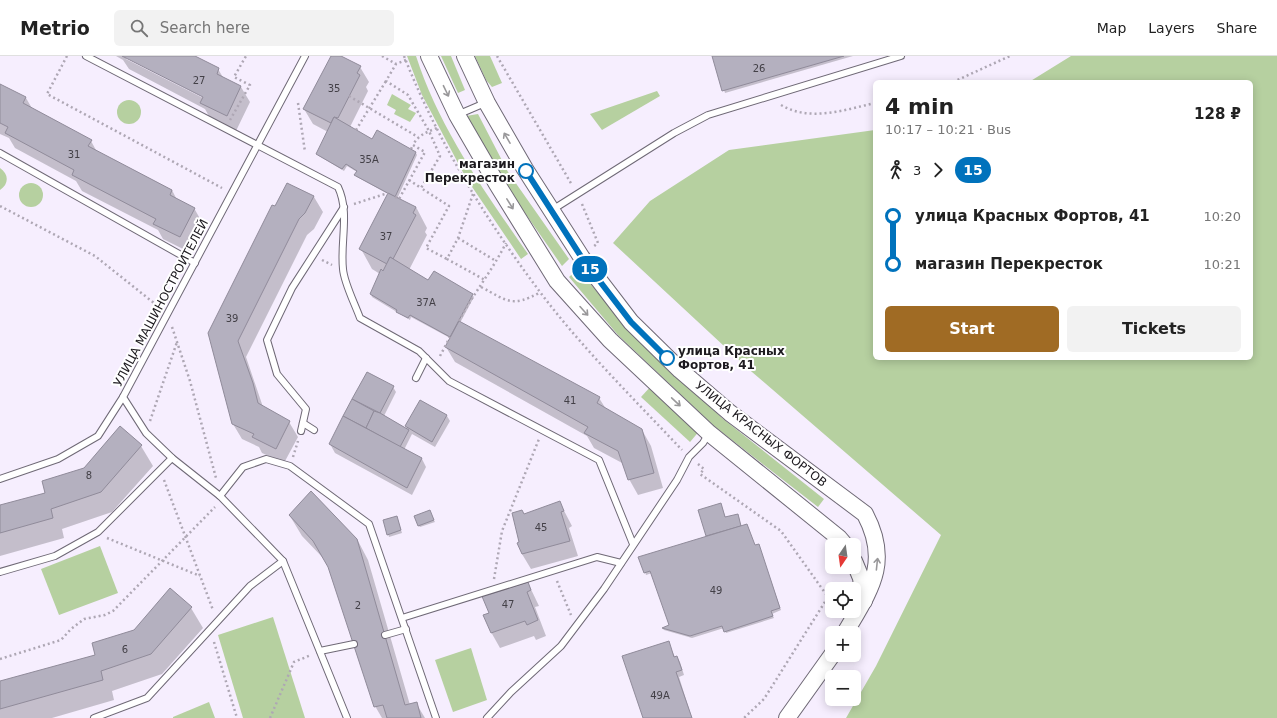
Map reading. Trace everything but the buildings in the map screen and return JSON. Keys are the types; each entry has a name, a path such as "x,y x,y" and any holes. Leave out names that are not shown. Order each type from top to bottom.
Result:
{"street":[{"path":"429,56 457,115 496,184 557,281 610,340 709,433 839,538"},
{"name":"УЛИЦА КРАСНЫХ ФОРТОВ","path":"464,56 487,103 551,211 582,258 631,322 680,370 730,413 865,514 872,528 878,560 876,575 849,626"},
{"path":"859,574 864,600"},
{"path":"787,718 827,662"}],"lane":[{"path":"86,56 258,144 338,187 342,196 344,208 343,270 360,318 419,351 449,381 599,460 633,544"},
{"name":"УЛИЦА МАШИНОСТРОИТЕЛЕЙ","path":"306,56 123,397 146,433 172,458 222,497 283,561 347,718"},
{"path":"551,211 674,133 708,115 766,96 901,56"},
{"path":"457,115 487,103"},
{"path":"0,153 195,263"},
{"path":"301,431 306,409 278,374 267,340 292,288 344,208"},
{"path":"416,378 426,358"},
{"path":"0,479 58,458 98,436 123,397"},
{"path":"303,423 314,430"},
{"path":"488,718 511,692 562,646 604,589 677,480 689,457 703,443 709,433"},
{"path":"0,572 55,556 95,533 172,458"},
{"path":"222,497 243,467 266,460 290,466 369,524 436,718"},
{"path":"402,618 597,557 621,563"},
{"path":"94,718 148,698 250,586 283,561"},
{"path":"385,635 406,629"},
{"path":"320,651 354,644"}],"path":[{"path":"67,56 47,94 232,194"},
{"path":"226,128 250,85 234,76 246,56"},
{"path":"382,56 396,64"},
{"path":"497,56 578,194 598,243 582,258"},
{"path":"957,80 1010,56"},
{"path":"356,130 396,64 406,60"},
{"path":"386,81 408,95 429,131 440,156 421,188"},
{"path":"349,96 370,107 418,137"},
{"path":"766,96 790,110 816,115 852,110 873,104"},
{"path":"298,103 305,152"},
{"path":"411,149 418,137 437,128"},
{"path":"395,197 400,199 425,152 413,145"},
{"path":"410,180 449,206 426,248 485,280"},
{"path":"344,208 388,193"},
{"path":"447,259 458,238 473,194"},
{"path":"0,206 95,256 168,314 190,381 222,497 113,611 105,615 84,619 71,629 61,640 0,659"},
{"path":"458,238 496,261"},
{"path":"458,321 473,294 481,287 506,243"},
{"path":"313,256 343,270"},
{"path":"481,287 509,302 523,301 557,281"},
{"path":"434,367 450,337"},
{"path":"146,433 177,342"},
{"path":"290,466 301,431"},
{"path":"492,589 502,531 542,431"},
{"path":"689,457 704,469 700,474 781,531 828,597 764,699 744,718"},
{"path":"164,481 218,622"},
{"path":"95,533 200,576"},
{"path":"553,570 576,627"},
{"path":"210,630 238,718"},
{"path":"270,718 294,662 320,651"}],"green space":[{"path":"407,56 416,56 437,109 464,159 528,254 521,259 466,178 422,95"},
{"path":"441,56 451,56 465,90 458,93"},
{"path":"475,56 490,56 502,83 492,87 486,80"},
{"path":"1071,56 1277,56 1277,718 846,718 853,706 861,706 861,692 876,666 941,535 752,372 613,243 650,201 729,150 873,130 873,360 1253,360 1253,80 1032,80"},
{"path":"657,91 660,96 602,130 590,114"},
{"path":"392,94 411,105 408,109 416,113 410,122 394,114 396,110 387,105"},
{"path":"129,100 138,103 141,112 138,121 129,124 120,121 117,112 120,103"},
{"path":"478,114 508,172 569,259 562,266 499,176 466,116"},
{"path":"0,168 5,173 7,179 5,185 0,190"},
{"path":"31,183 40,186 43,195 40,204 31,207 22,204 19,195 22,186"},
{"path":"578,269 626,327 722,418 824,499 818,507 714,426 618,335 569,277"},
{"path":"652,385 701,429 690,442 641,397"},
{"path":"100,546 118,593 59,615 41,569"},
{"path":"273,617 305,718 243,718 218,635"},
{"path":"471,648 487,700 453,712 435,660"},
{"path":"209,702 215,718 173,718 173,717"}],"bus line":[{"name":"15","path":"526,171 582,258 631,322 667,358"}],"place":[{"name":"магазин Перекресток","path":"526,171"},
{"name":"улица Красных Фортов, 41","path":"667,358"}]}
